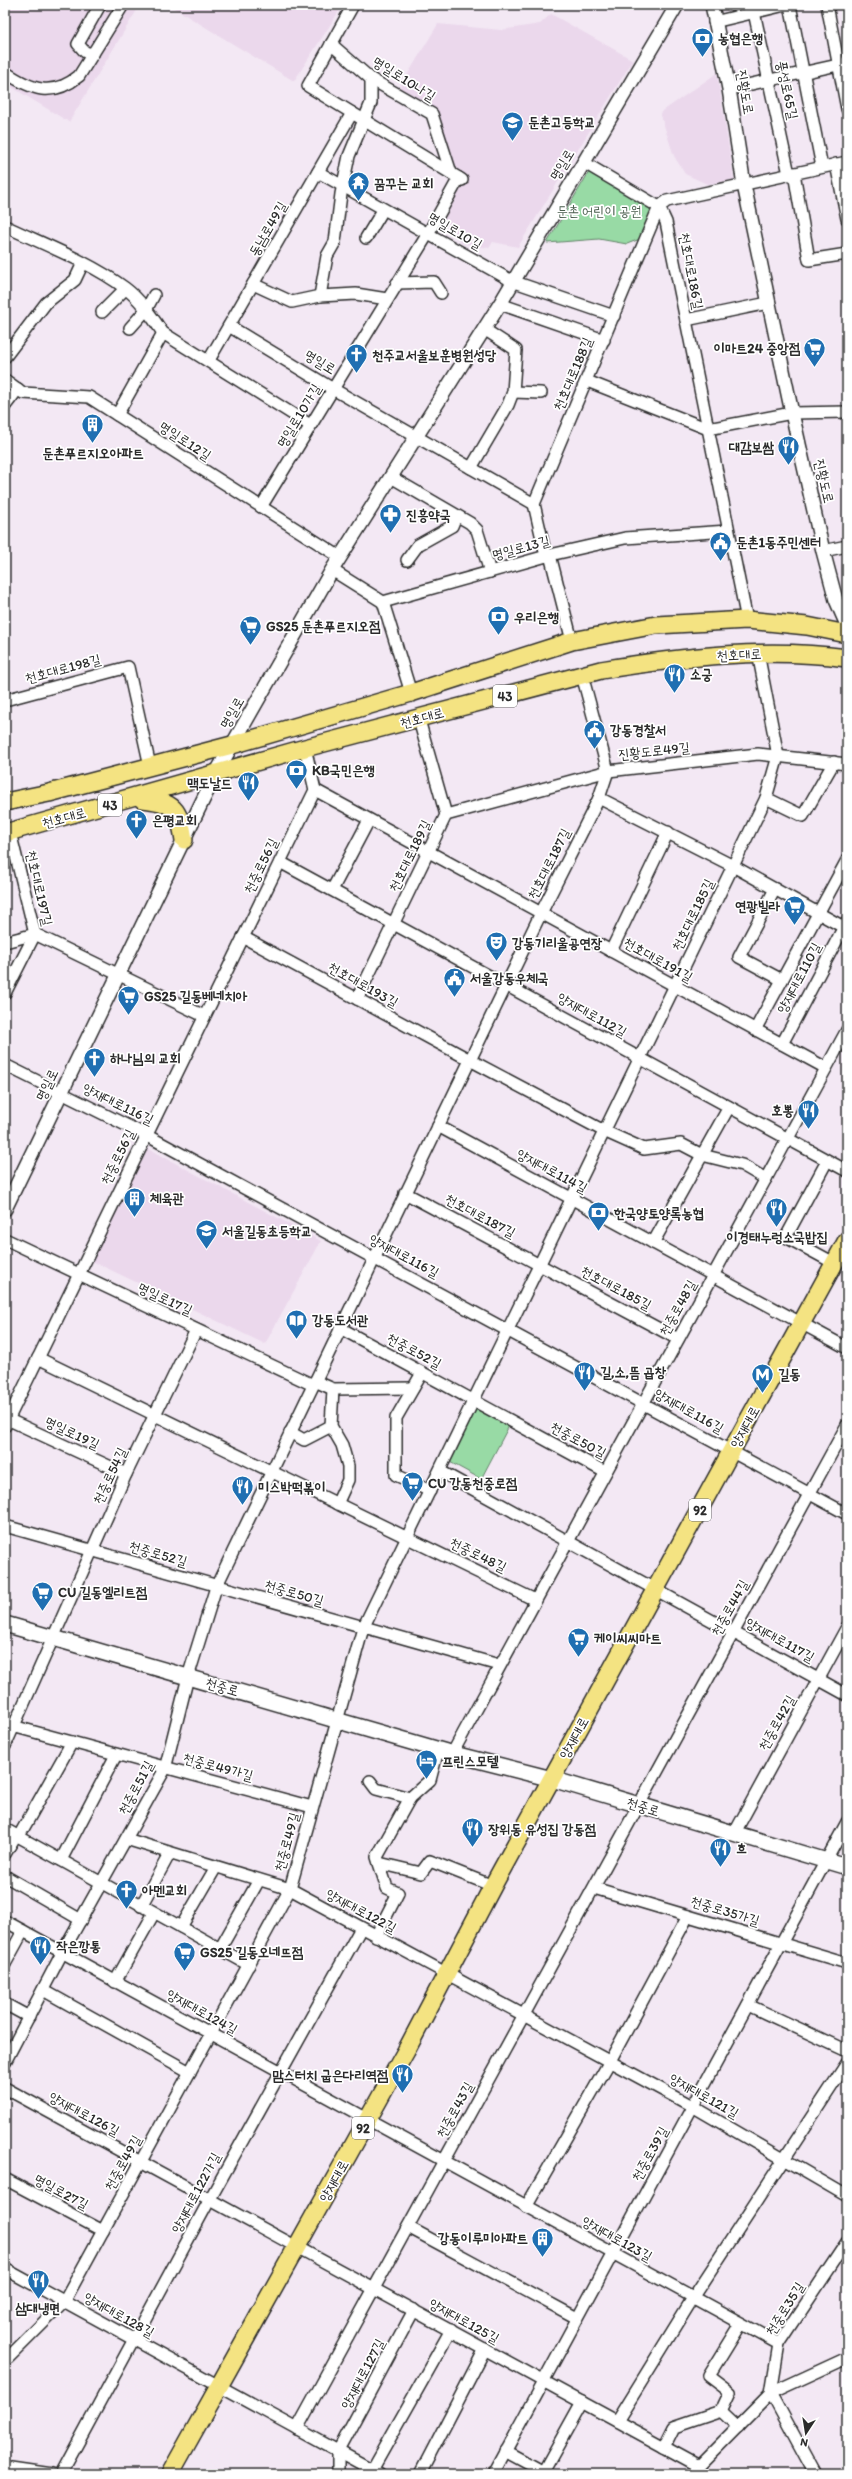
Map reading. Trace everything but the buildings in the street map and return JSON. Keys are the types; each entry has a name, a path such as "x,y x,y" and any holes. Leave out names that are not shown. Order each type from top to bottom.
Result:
{"main road":[{"name":"천호대로","path":"5,802 49,794 232,745 411,693 572,641 656,625 747,620 807,626 847,634"},
{"name":"천호대로","path":"7,833 215,775 305,748 419,720 582,675 650,662 758,653 847,658"},
{"path":"134,798 160,800 174,808 179,814 184,840"},
{"name":"양재대로","path":"170,2474 368,2119 493,1886 847,1240"},
{"name":"천중로","path":"5,1624 445,1752 552,1779 847,1867"}],"street":[{"path":"93,54 85,52 78,44 100,5"},
{"path":"5,72 28,87 43,90 58,88 69,84 79,76 123,5"},
{"path":"353,5 308,86 457,177 429,232"},
{"name":"명일로","path":"5,1209 215,775 332,570 500,304 512,281 678,5"},
{"name":"진황도로","path":"712,5 714,22 729,90 744,185 768,303 823,551 836,600 847,625"},
{"path":"714,22 785,5"},
{"name":"풍성로65길","path":"790,5 822,167"},
{"path":"826,5 843,64 847,109"},
{"name":"풍성로65길","path":"754,12 791,173 809,260 847,254"},
{"name":"명일로10나길","path":"331,44 371,79 432,114 457,177"},
{"path":"729,90 843,64"},
{"path":"320,296 327,256 335,242 342,186 349,156 371,103 371,79"},
{"name":"동남로49길","path":"209,360 352,113"},
{"path":"583,162 660,207 667,201 847,162"},
{"path":"836,164 847,219"},
{"name":"명일로10길","path":"318,172 383,210 429,232 512,281"},
{"name":"천호대로188길","path":"534,504 660,207"},
{"name":"천호대로186길","path":"660,207 666,222 747,620"},
{"path":"366,238 383,210"},
{"path":"5,226 83,263 125,289 146,310 163,333 209,360 310,425"},
{"name":"명일로10가길","path":"261,507 429,232"},
{"path":"5,357 46,303 75,280 83,263"},
{"path":"397,283 435,278 441,293"},
{"path":"512,281 614,316"},
{"path":"254,284 292,302 320,296 356,294 387,299"},
{"path":"102,312 125,289"},
{"path":"130,328 146,310 154,295"},
{"path":"686,320 768,303"},
{"path":"500,304 604,340"},
{"name":"명일로","path":"229,326 332,389 534,504"},
{"path":"471,468 508,404 513,392 516,350 484,329"},
{"path":"117,415 163,333"},
{"name":"명일로12길","path":"5,380 23,393 89,397 340,557"},
{"path":"587,381 708,429 792,413 847,412"},
{"path":"5,406 18,389"},
{"name":"천호대로188길","path":"513,392 540,393"},
{"path":"391,477 470,523 477,530 490,572"},
{"path":"534,504 572,641"},
{"path":"407,560 418,545 452,526 456,516"},
{"name":"명일로13길","path":"383,602 548,556 625,538 728,531"},
{"path":"823,551 847,546"},
{"path":"332,570 383,602 411,693"},
{"name":"천호대로185길","path":"508,1330 766,798 778,756 758,653"},
{"name":"천호대로198길","path":"5,700 128,666 150,766"},
{"path":"582,675 608,771"},
{"name":"천호대로189길","path":"357,999 446,815 419,720"},
{"path":"305,748 315,790"},
{"name":"진황도로49길","path":"446,815 608,771 758,754 847,764"},
{"path":"766,798 803,816 834,762"},
{"name":"천호대로187길","path":"374,1257 541,913 599,798 608,771"},
{"name":"천호대로191길","path":"315,790 826,1068"},
{"name":"천중로56길","path":"6,1421 315,790"},
{"name":"양재대로110길","path":"599,798 668,832 818,913 846,926 782,1044"},
{"path":"332,890 369,820"},
{"path":"611,951 668,832"},
{"name":"천호대로197길","path":"5,992 35,934 7,833"},
{"name":"양재대로110길","path":"755,1030 847,860"},
{"name":"양재대로112길","path":"280,862 847,1171"},
{"name":"양재대로110길","path":"775,889 739,957 782,980"},
{"path":"5,942 35,934 204,1016"},
{"name":"천호대로193길","path":"243,937 470,1060"},
{"name":"천중로48길","path":"445,1752 499,1665 847,1030"},
{"path":"470,1060 604,1131 644,1149 681,1144 702,1155 742,1165 766,1179"},
{"name":"양재대로116길","path":"5,1065 146,1135 847,1514"},
{"path":"653,1243 729,1107"},
{"name":"양재대로114길","path":"438,1126 847,1348"},
{"path":"827,1161 786,1236 834,1263"},
{"name":"천호대로187길","path":"405,1193 540,1265"},
{"name":"명일로17길","path":"5,1239 196,1330 314,1383"},
{"path":"188,1677 216,1586 374,1257"},
{"name":"천호대로185길","path":"540,1265 678,1339"},
{"name":"천중로52길","path":"340,1328 474,1401"},
{"name":"천중로54길","path":"5,1746 9,1725 53,1638 126,1474 196,1330"},
{"path":"336,1720 363,1628 508,1330"},
{"path":"38,1358 407,1537"},
{"path":"422,1373 396,1418 396,1474 430,1491"},
{"path":"314,1383 333,1389 413,1388"},
{"path":"333,1389 332,1426 342,1445 348,1466 348,1480 337,1504"},
{"name":"천중로50길","path":"474,1401 605,1472"},
{"name":"명일로19길","path":"6,1421 126,1474"},
{"name":"천중로44길","path":"640,1806 847,1425"},
{"path":"290,1432 304,1440 332,1426"},
{"path":"440,1471 656,1590"},
{"path":"5,1526 92,1551"},
{"name":"천중로48길","path":"407,1537 535,1600"},
{"name":"천중로52길","path":"92,1551 216,1586"},
{"name":"천중로50길","path":"216,1586 363,1628"},
{"name":"양재대로117길","path":"656,1590 847,1695"},
{"name":"천중로42길","path":"734,1834 847,1627"},
{"path":"363,1628 499,1665"},
{"name":"천중로51길","path":"5,2062 62,1953 165,1769 188,1677"},
{"name":"천중로49길","path":"5,2361 64,2302 290,1889 336,1720"},
{"name":"천중로49가길","path":"9,1725 165,1769 312,1807"},
{"path":"5,1854 72,1742"},
{"path":"376,1936 398,1893 387,1888 377,1857 410,1798 430,1780 445,1752"},
{"path":"61,1860 116,1755"},
{"path":"370,1781 376,1790 410,1798"},
{"name":"천중로43길","path":"297,2429 640,1806"},
{"name":"천중로39길","path":"493,2474 611,2254 694,2107 847,1822"},
{"path":"5,1829 101,1884 249,1965"},
{"name":"양재대로122길","path":"126,1839 290,1889 446,1973"},
{"path":"141,1906 170,1853"},
{"path":"379,1863 421,1873 430,1861 493,1886"},
{"path":"181,1928 216,1867"},
{"path":"5,1876 81,1920"},
{"path":"220,1949 259,1880"},
{"name":"천중로35가길","path":"594,1888 847,1963"},
{"path":"116,1982 154,1913"},
{"path":"526,2207 610,2061 688,1916"},
{"name":"양재대로124길","path":"5,1921 368,2119"},
{"name":"양재대로122가길","path":"61,2474 135,2341 210,2199 361,1928"},
{"path":"5,1964 23,1930"},
{"name":"양재대로121길","path":"446,1973 694,2107 847,2196"},
{"path":"43,1990 190,2072"},
{"path":"5,2004 29,2017"},
{"path":"748,2005 847,2052"},
{"path":"617,2421 693,2298 847,2063"},
{"name":"양재대로126길","path":"5,2088 297,2246"},
{"name":"양재대로123길","path":"368,2119 611,2254 779,2344"},
{"name":"명일로27길","path":"5,2178 103,2231"},
{"path":"408,2227 577,2318"},
{"name":"양재대로125길","path":"297,2246 664,2447 699,2470"},
{"name":"천중로35길","path":"770,2393 779,2344 846,2248"},
{"name":"양재대로128길","path":"5,2269 218,2387"},
{"name":"양재대로127길","path":"338,2451 414,2310"},
{"path":"664,2447 674,2427 721,2411 730,2392 709,2376 741,2324"},
{"path":"218,2387 376,2472 451,2330"},
{"path":"420,2474 485,2349"},
{"path":"699,2470 770,2393 847,2358"},
{"path":"770,2393 815,2474"},
{"path":"505,2451 542,2473 582,2402"},
{"path":"721,2411 738,2426"},
{"path":"338,2451 338,2474"},
{"path":"5,2466 53,2474"}],"shaded area":[{"path":"5,5 140,5 69,122 5,83"},
{"path":"169,5 343,5 294,81"},
{"name":"둔촌고등학교","path":"551,14 633,60 518,247 493,242 489,248 461,243 443,217 454,172 434,113 397,92 438,24 501,30 540,24"},
{"path":"717,73 734,180 707,184 685,174 674,156 660,113"},
{"name":"서울길동초등학교","path":"147,1148 321,1241 265,1344 92,1261"}],"green space":[{"name":"둔촌 어린이 공원","path":"589,172 655,210 645,237 627,244 599,239 547,243"},
{"path":"475,1405 510,1424 481,1479 448,1461"}],"place":[{"name":"농협은행","path":"702,58"},
{"name":"둔촌고등학교","path":"513,142"},
{"name":"꿈꾸는 교회","path":"358,202"},
{"name":"이마트24 중앙점","path":"815,368"},
{"name":"천주교서울보훈병원성당","path":"357,374"},
{"name":"둔촌푸르지오아파트","path":"93,444"},
{"name":"대감보쌈","path":"789,466"},
{"name":"진흥약국","path":"390,534"},
{"name":"둔촌1동주민센터","path":"720,562"},
{"name":"우리은행","path":"498,636"},
{"name":"GS25 둔촌푸르지오점","path":"250,646"},
{"name":"소궁","path":"675,694"},
{"name":"강동경찰서","path":"595,750"},
{"name":"KB국민은행","path":"297,790"},
{"name":"맥도날드","path":"248,802"},
{"name":"은평교회","path":"136,840"},
{"name":"연광빌라","path":"795,926"},
{"name":"강동기리울공연장","path":"496,962"},
{"name":"서울강동우체국","path":"454,998"},
{"name":"GS25 길동베네치아","path":"128,1016"},
{"name":"하나님의 교회","path":"95,1078"},
{"name":"호뽕","path":"809,1130"},
{"name":"체육관","path":"134,1218"},
{"name":"이경태누렁소국밥집","path":"777,1228"},
{"name":"한국양토양록농협","path":"598,1232"},
{"name":"서울길동초등학교","path":"206,1250"},
{"name":"강동도서관","path":"296,1340"},
{"name":"길,소,뜸 곱창","path":"584,1392"},
{"name":"길동","path":"762,1394"},
{"name":"CU 강동천중로점","path":"412,1502"},
{"name":"미스박떡볶이","path":"242,1506"},
{"name":"CU 길동엘리트점","path":"43,1612"},
{"name":"케이씨씨마트","path":"579,1658"},
{"name":"프린스모텔","path":"426,1780"},
{"name":"장위동 유성집 강동점","path":"472,1848"},
{"name":"흐","path":"720,1868"},
{"name":"아멘교회","path":"126,1910"},
{"name":"작은깡통","path":"41,1966"},
{"name":"GS25 길동오네뜨점","path":"185,1972"},
{"name":"맘스터치 굽은다리역점","path":"403,2094"},
{"name":"강동이루미아파트","path":"543,2258"},
{"name":"삼대냉면","path":"38,2300"}]}
